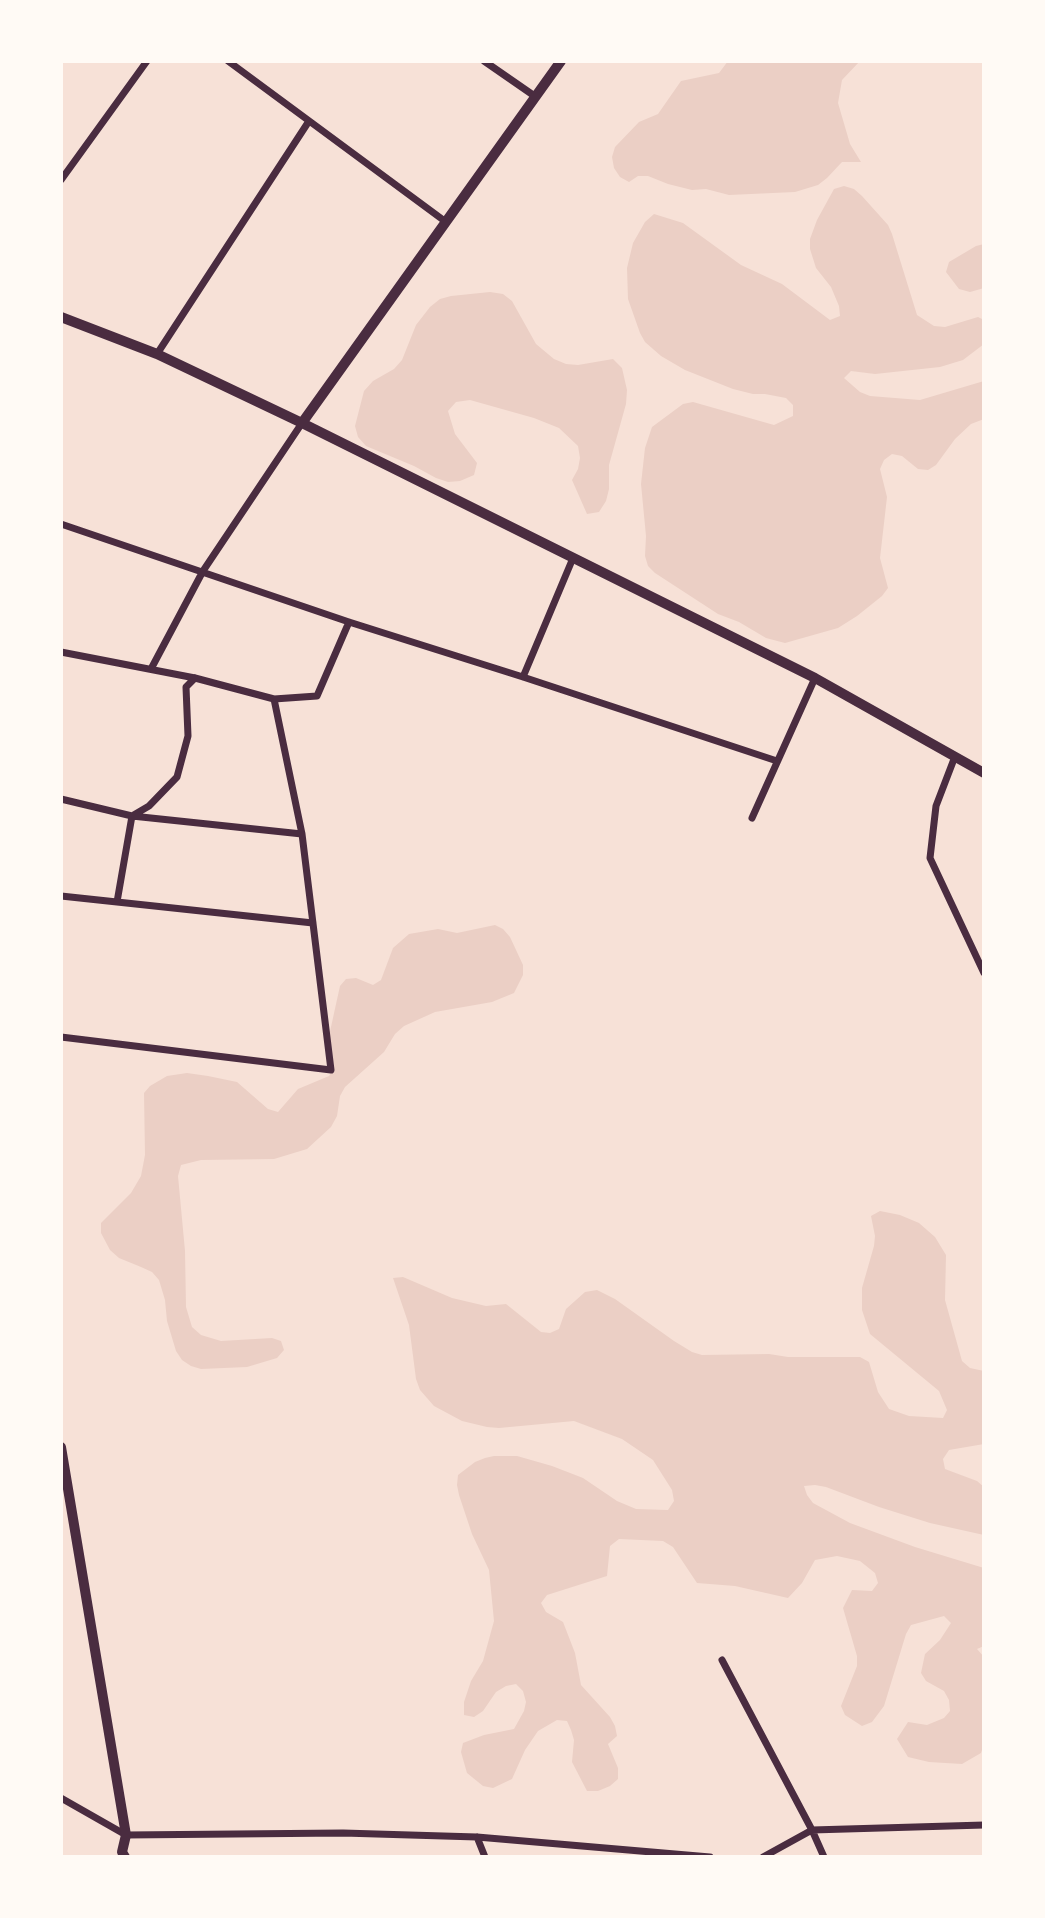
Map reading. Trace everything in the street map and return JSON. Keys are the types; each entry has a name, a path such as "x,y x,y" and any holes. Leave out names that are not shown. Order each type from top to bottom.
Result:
{"street":[{"path":"61,180 147,61"},
{"path":"228,61 446,222"},
{"path":"484,61 536,97"},
{"path":"151,669 203,571 302,424 561,61"},
{"path":"157,354 309,121"},
{"path":"61,317 157,354 573,558 815,678 984,774"},
{"path":"61,524 349,622 777,761"},
{"path":"523,677 573,558"},
{"path":"61,652 195,678 274,699 317,696 349,622"},
{"path":"117,902 132,816 149,806 177,777 188,736 186,687 195,678"},
{"path":"752,818 815,678"},
{"path":"61,1037 331,1070 302,834 274,699"},
{"path":"954,759 936,806 930,858 984,973"},
{"path":"61,799 132,816 302,834"},
{"path":"61,896 313,923"},
{"path":"61,1447 126,1835 123,1855"},
{"path":"722,1660 813,1830 824,1857"},
{"path":"61,1798 126,1835 343,1833 477,1837 710,1857"},
{"path":"763,1857 813,1830 984,1825"},
{"path":"477,1837 485,1857"}],"shaded area":[{"path":"728,61 860,61 842,80 838,103 850,144 861,162 842,162 818,185 795,192 729,195 706,189 692,190 648,176 638,176 629,182 620,177 614,168 612,157 615,147 639,122 658,114 681,81 719,73"},
{"path":"844,186 854,189 862,196 888,225 917,315 934,326 945,327 978,317 984,320 984,344 963,360 940,367 875,374 851,371 844,378 860,392 870,396 920,400 984,381 984,419 971,424 955,439 936,465 928,470 918,469 902,456 892,454 884,460 880,469 887,497 880,558 888,588 857,616 838,628 785,643 766,638 739,622 718,614 648,566 645,556 646,536 641,484 645,448 652,427 683,404 693,402 774,425 793,416 793,405 786,398 733,389 685,370 661,356 645,342 640,333 628,299 627,268 633,243 645,222 654,214 683,223 741,265 782,284 830,320 840,316 839,306 831,287 816,268 810,239 834,189"},
{"path":"984,244 984,288 970,292 959,289 946,272 949,262"},
{"path":"490,292 503,294 512,301 536,344 554,359 578,365 613,359 622,368 627,390 626,404 609,465 606,501 599,512 587,514 572,480 580,458 578,446 559,428 534,418 470,400 456,402 448,411 455,434 477,463 474,475 460,481 448,482 436,478 366,446 358,437 355,426 364,391 402,360 416,325 430,307 440,299 451,296"},
{"path":"495,925 510,937 523,965 523,975 514,993 492,1002 435,1012 404,1026 395,1034 384,1052 345,1087 331,1127 307,1149 274,1159 201,1160 181,1165 178,1176 185,1251 186,1307 192,1327 201,1335 221,1341 272,1338 281,1341 284,1350 277,1358 247,1367 201,1369 182,1360 176,1351 167,1321 159,1280 152,1272 119,1258 110,1250 101,1233 101,1223 131,1193 141,1176 145,1155 144,1093 167,1076 187,1073 237,1082 268,1109 278,1112 298,1089 329,1076 334,1068 329,1036 340,986 346,979 356,978 373,985 381,980 393,948 409,934 438,929 457,933"},
{"path":"880,1211 919,1223 935,1237 946,1255 945,1300 962,1361 970,1368 984,1371 984,1444 949,1450 943,1459 945,1469 977,1481 984,1487 984,1535 930,1523 826,1487 804,1486 813,1503 850,1523 984,1568 984,1646 977,1649 984,1657 984,1744 981,1753 962,1764 929,1762 908,1757 897,1739 908,1722 927,1725 944,1718 950,1711 949,1700 944,1691 926,1681 921,1673 925,1654 940,1640 951,1623 944,1616 911,1625 884,1706 872,1722 862,1726 845,1715 841,1706 857,1666 857,1656 843,1608 852,1590 872,1591 878,1583 875,1573 860,1561 837,1556 815,1560 802,1583 788,1598 735,1586 697,1583 673,1547 663,1541 619,1539 610,1546 607,1576 547,1595 541,1603 546,1612 563,1622 575,1653 581,1685 615,1726 617,1736 608,1744 618,1768 618,1779 598,1791 587,1791 572,1762 574,1740 571,1730 567,1721 557,1720 538,1731 525,1750 512,1779 493,1788 483,1786 467,1773 461,1752 463,1743 484,1735 514,1729 526,1702 523,1691 516,1684 506,1686 496,1692 483,1711 474,1717 464,1715 464,1702 471,1681 483,1661 494,1621 489,1570 472,1534 459,1495 458,1475 485,1458 517,1456 583,1478 617,1501 636,1509 668,1510 674,1501 672,1490 653,1460 622,1439 574,1421 487,1427 462,1421 434,1406 420,1390 416,1379 409,1325 393,1278 403,1277 452,1298 486,1306 506,1304 541,1332 550,1333 559,1329 566,1309 585,1292 597,1290 615,1299 674,1341 702,1355 860,1357 869,1362 878,1392 889,1409 909,1416 943,1418 947,1410 939,1391 870,1334 862,1310 862,1288 875,1236 871,1216"}]}
